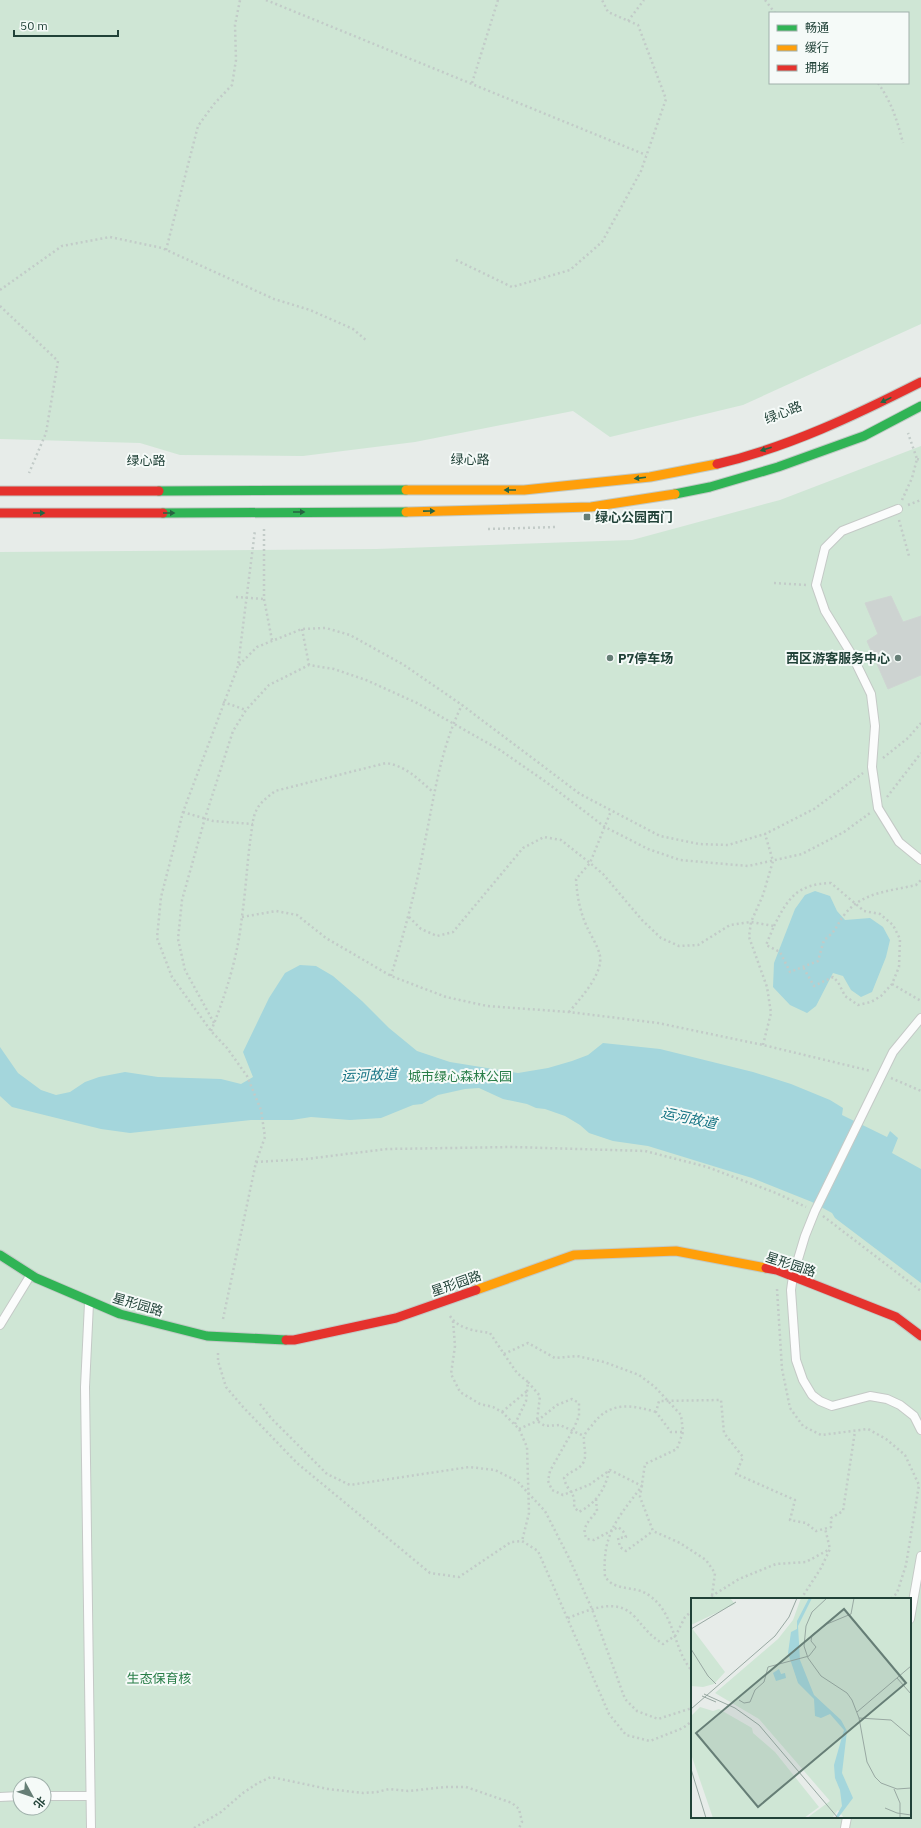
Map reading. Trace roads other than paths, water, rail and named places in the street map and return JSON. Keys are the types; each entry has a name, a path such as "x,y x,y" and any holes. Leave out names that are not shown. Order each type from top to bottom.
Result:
{"main road":[{"path":"0,491 524,490 596,484 660,476 725,462 797,439 866,410 921,382"},
{"path":"0,513 457,511 590,507 652,498 710,487 778,467 864,436 921,406"},
{"name":"星形园路","path":"0,1255 31,1275 120,1314 207,1336 294,1340 396,1318 574,1255 676,1251 777,1270 896,1317 921,1336"}],"lane":[{"path":"898,509 842,531 825,548 816,585 825,611 852,655 871,694 875,726 872,767 878,808 899,842 921,860"},
{"path":"921,1018 893,1052 816,1210 805,1236 793,1276 791,1290 796,1360 803,1380 812,1395 820,1401 832,1406 870,1396 887,1399 900,1405 914,1416 921,1430"},
{"path":"0,1324 31,1275"},
{"path":"89,1301 85,1387 91,1828"},
{"path":"911,1613 921,1556"},
{"path":"0,1797 12,1796"},
{"path":"52,1796 90,1796"},
{"path":"846,1828 847,1818"}],"water":[{"path":"815,891 830,896 837,911 845,920 870,918 883,927 890,940 886,957 872,992 861,997 851,990 843,976 833,973 816,1006 807,1013 790,1005 773,987 774,963 795,909 805,895"},
{"name":"运河故道","path":"300,965 316,966 333,976 362,1001 389,1028 417,1051 450,1062 518,1073 548,1068 572,1061 588,1055 603,1043 660,1049 753,1072 791,1084 830,1100 843,1108 842,1115 887,1137 890,1131 898,1138 892,1153 921,1169 921,1283 835,1218 832,1213 812,1202 752,1178 648,1146 613,1141 589,1133 580,1125 565,1116 527,1104 503,1099 479,1088 465,1089 438,1095 422,1104 413,1105 381,1118 350,1120 311,1117 292,1120 251,1120 130,1133 101,1129 12,1107 0,1096 0,1047 18,1073 41,1090 56,1095 70,1092 85,1082 99,1077 125,1072 158,1077 221,1079 241,1084 253,1077 243,1052 269,998 285,973"}],"place":[{"name":"绿心公园西门","path":"587,517"},
{"name":"P7停车场","path":"610,658"},
{"name":"西区游客服务中心","path":"898,658"}],"park label":[{"name":"城市绿心森林公园","path":"460,1076"},
{"name":"生态保育核","path":"159,1678"}]}
